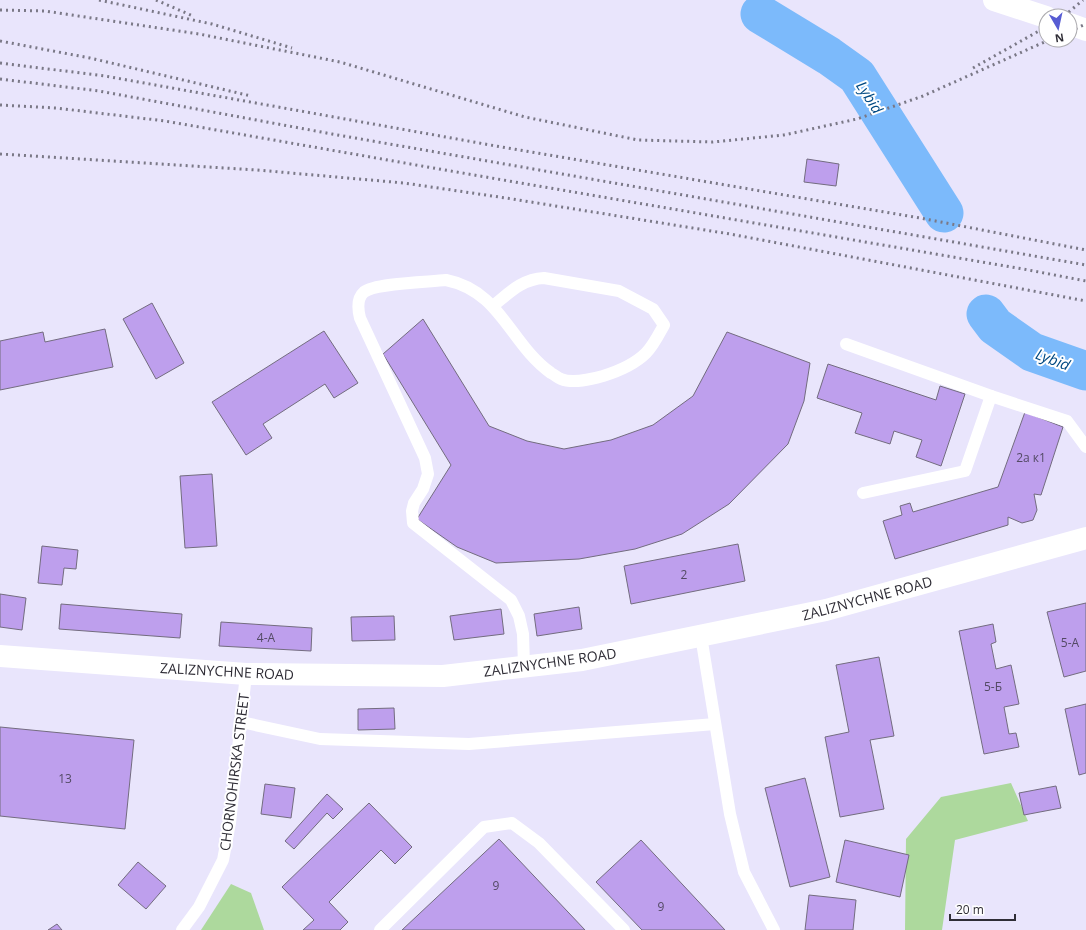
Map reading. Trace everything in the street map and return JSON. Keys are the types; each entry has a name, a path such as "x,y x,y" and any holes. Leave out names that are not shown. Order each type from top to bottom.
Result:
{"street":[{"path":"994,0 1038,14"},
{"name":"ZALIZNYCHNE ROAD","path":"0,656 246,674 443,676 582,660 826,610 1086,538"}],"lane":[{"path":"493,306 516,287 533,278 544,278 619,290 653,309 664,325 646,353 622,370 585,382 562,380 540,365 493,306 473,289 456,282 446,280 375,287 363,292 358,302 360,318 425,458 428,474 423,489 414,503 412,511 413,523 511,600 520,616 524,666"},
{"path":"846,344 991,396 1067,421 1086,447"},
{"path":"863,493 965,471 991,396"},
{"path":"701,636 730,814 744,872 774,930"},
{"name":"CHORNOHIRSKA STREET","path":"182,930 199,907 223,860 230,823 246,674"},
{"path":"241,722 320,739 469,744 715,724"},
{"path":"380,930 484,827 512,823 539,843 624,930"}],"green space":[{"path":"1011,783 1028,821 955,840 942,930 905,930 906,839 941,797"},
{"path":"231,884 251,893 264,930 201,930"}],"building":[{"path":"807,159 839,164 836,186 804,182"},
{"path":"152,303 184,363 156,379 123,319"},
{"path":"423,319 489,426 527,441 564,449 611,440 653,425 693,396 727,332 810,363 804,401 788,444 729,504 682,534 635,549 579,559 496,563 457,547 417,519 451,465 383,354"},
{"path":"105,329 113,367 0,390 0,341 43,332 45,342"},
{"path":"324,331 358,383 334,398 325,384 263,424 272,438 246,455 212,402"},
{"path":"828,364 936,400 940,386 965,394 941,466 916,457 922,440 894,431 890,444 855,433 862,413 817,398"},
{"path":"1025,412 1063,427 1041,495 1034,494 1037,510 1033,520 1022,523 1008,517 1008,525 895,559 883,521 902,515 900,506 910,503 913,512 998,487"},
{"path":"212,474 217,546 185,548 180,476"},
{"path":"738,544 745,581 631,604 624,566"},
{"path":"42,546 78,550 76,569 64,568 62,585 38,583"},
{"path":"0,594 26,598 22,630 0,627"},
{"path":"1086,603 1086,671 1064,677 1047,612"},
{"path":"61,604 182,614 180,638 59,629"},
{"path":"579,607 582,629 537,636 534,614"},
{"path":"501,609 504,634 454,640 450,616"},
{"path":"394,616 395,640 352,641 351,617"},
{"path":"221,622 312,628 311,651 219,646"},
{"path":"993,624 996,642 991,644 996,669 1011,665 1019,704 1004,707 1009,734 1016,733 1019,747 984,754 959,631"},
{"path":"879,657 894,736 870,740 884,809 840,817 825,737 849,732 836,665"},
{"path":"1086,704 1086,773 1079,775 1065,709"},
{"path":"394,708 395,729 358,730 358,709"},
{"path":"0,727 134,740 125,829 0,816"},
{"path":"805,778 830,877 790,887 765,788"},
{"path":"265,784 295,788 291,818 261,814"},
{"path":"1056,786 1061,808 1024,815 1019,793"},
{"path":"327,794 343,809 333,819 327,813 294,849 285,841"},
{"path":"369,803 412,847 395,864 381,850 329,902 348,922 340,930 303,930 314,920 282,887"},
{"path":"499,839 585,930 402,930"},
{"path":"641,840 725,930 642,930 596,882"},
{"path":"845,840 909,855 900,897 836,882"},
{"path":"138,862 166,886 146,909 118,885"},
{"path":"809,895 856,900 853,930 805,930"},
{"path":"57,924 62,930 48,930"}],"waterway":[{"name":"Lybid","path":"760,14 829,56 857,76 944,213"},
{"name":"Lybid","path":"986,314 995,326 1032,352 1086,371"}],"railway":[{"path":"99,0 212,24 292,48"},
{"path":"156,0 193,16"},
{"path":"1074,8 1083,0"},
{"path":"0,10 45,11 199,34 340,62 525,117 638,140 713,142 784,135 857,119 923,96 1038,45"},
{"path":"1078,28 1086,24"},
{"path":"973,68 1038,31"},
{"path":"0,41 90,58 251,96"},
{"path":"0,63 105,76 496,146 920,218 1086,250"},
{"path":"0,79 99,91 332,134 1086,265"},
{"path":"0,105 56,108 165,121 1086,281"},
{"path":"0,154 257,170 404,183 730,234 1086,301"}]}
